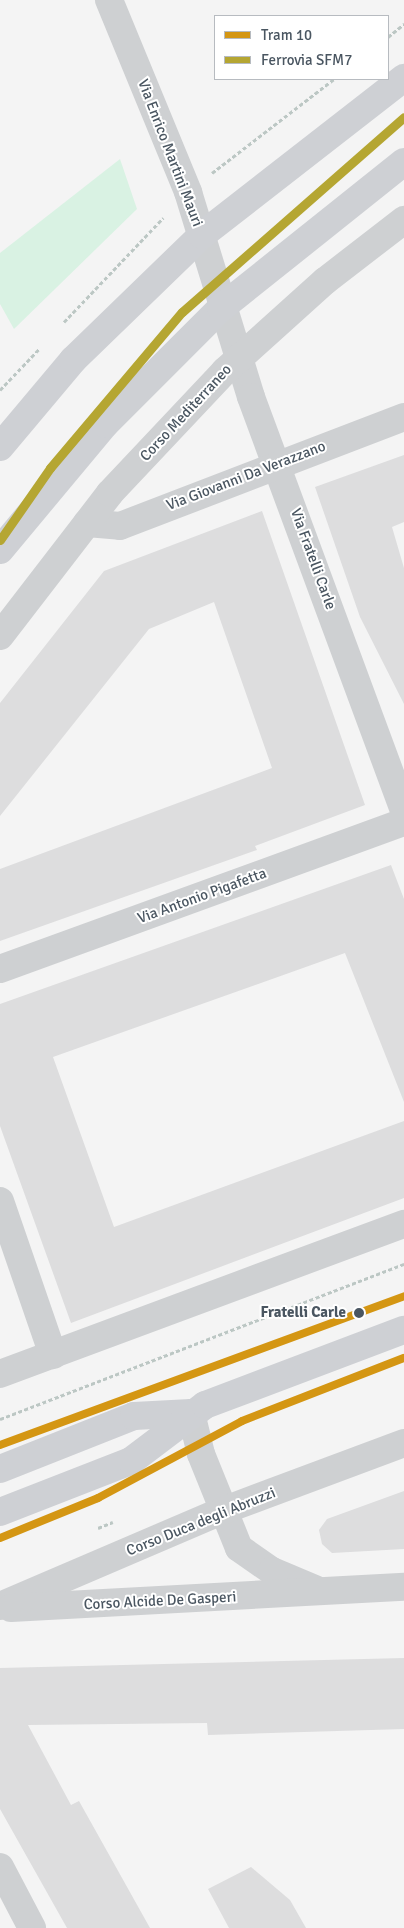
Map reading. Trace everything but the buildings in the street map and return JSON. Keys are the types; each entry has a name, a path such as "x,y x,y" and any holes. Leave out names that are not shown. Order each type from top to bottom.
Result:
{"main road":[{"path":"0,448 73,360 202,236 404,78"},
{"path":"0,550 105,424 221,308 404,162"},
{"path":"0,1468 134,1416 191,1412 404,1330"},
{"path":"0,1512 131,1461 191,1412"}],"street":[{"name":"Via Enrico Martini Mauri","path":"109,0 188,192 221,308"},
{"name":"Corso Mediterraneo","path":"0,636 110,494 238,357 324,281 404,220"},
{"name":"Via Fratelli Carle","path":"221,308 404,811"},
{"name":"Via Giovanni Da Verazzano","path":"87,523 120,526 278,463 404,417"},
{"name":"Via Antonio Pigafetta","path":"0,969 404,822"},
{"path":"0,1201 53,1355"},
{"path":"0,1374 404,1224"},
{"name":"Corso Alcide De Gasperi","path":"191,1412 222,1511 240,1548 272,1571 321,1592"},
{"name":"Corso Duca degli Abruzzi","path":"0,1607 222,1511 404,1443"},
{"name":"Corso Alcide De Gasperi","path":"0,1607 404,1587"},
{"path":"0,1867 32,1928"}],"path":[{"path":"389,36 404,24"},
{"path":"0,1419 404,1264"}],"green space":[{"path":"120,159 137,209 14,329 0,304 0,253"}],"tram line":[{"name":"10","path":"0,1445 404,1296"},
{"name":"10","path":"0,1538 98,1498 242,1421 404,1358"}],"rail line":[{"name":"SFM7","path":"0,540 50,468 182,312 404,117"}],"place":[{"name":"Fratelli Carle","path":"359,1313"}]}
